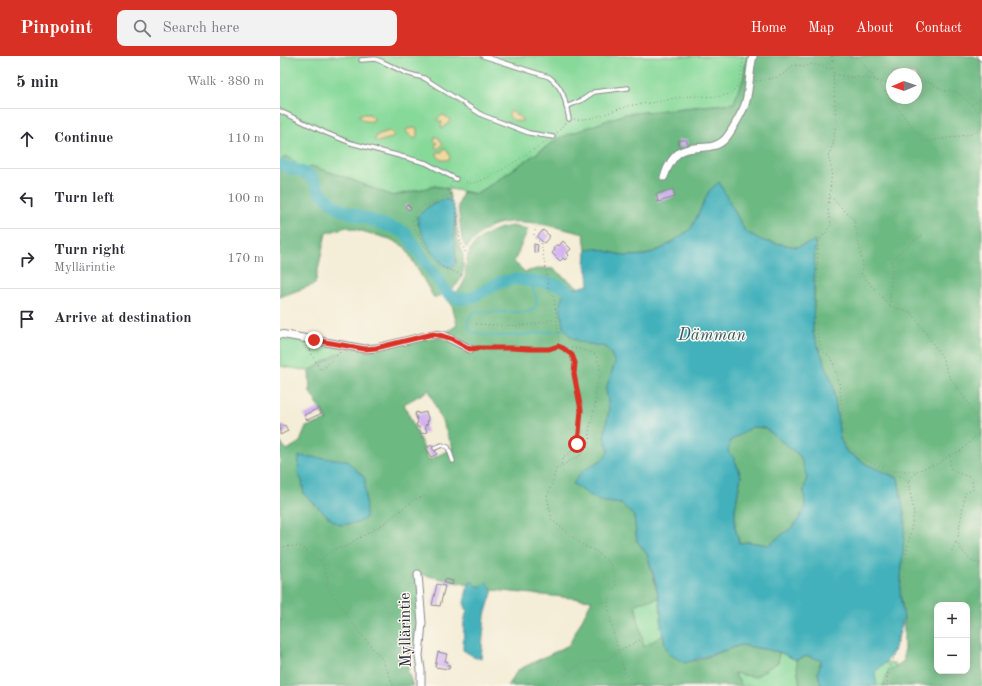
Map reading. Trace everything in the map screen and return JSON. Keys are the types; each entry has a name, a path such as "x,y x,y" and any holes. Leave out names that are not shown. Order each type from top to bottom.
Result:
{"street":[{"path":"664,177 668,168 680,152 687,149 719,145 725,139 744,108 750,81 750,67 753,56"},
{"path":"280,334 365,349 376,348 433,334 452,339 470,349"},
{"name":"Myllärintie","path":"418,574 422,623 419,656 421,686"}],"lane":[{"path":"483,56 549,77 556,82 562,90 569,119"},
{"path":"361,60 375,60 383,62 424,78 482,115 529,134 553,137"},
{"path":"566,107 582,100 594,92 628,88"},
{"path":"280,111 351,143 426,163 456,179"},
{"path":"435,448 442,445 448,447 453,461"}],"path":[{"path":"466,253 460,241 456,207 451,194 450,186 456,179 469,183 476,183 497,173 553,137 569,119 583,119 603,115 626,107 682,96 720,96 728,94 736,87 744,56"},
{"path":"832,56 836,122 833,145 828,156 832,170 828,209 831,225 818,243 816,330 822,350 832,358 839,382 846,443 864,459 908,481"},
{"path":"857,56 924,142 973,134 982,128"},
{"path":"750,81 777,78 788,72 792,66 798,65 805,67 811,64 832,69"},
{"path":"833,74 848,77 867,78 886,83"},
{"path":"922,82 927,81 944,91 955,91 978,111 982,112"},
{"path":"971,104 982,99"},
{"path":"451,194 425,205 417,212 413,220 414,228 424,245 443,267 464,276"},
{"path":"829,195 854,220 863,265 862,274 890,307 911,312 942,357 949,376 969,404 982,429 961,451 950,455 939,463 916,471 888,471"},
{"path":"536,227 534,236 541,243 548,291 554,297 559,342 558,346"},
{"path":"890,307 892,259 924,234"},
{"path":"584,268 594,269"},
{"path":"476,324 527,326 542,324 556,318"},
{"path":"310,339 311,353 320,370 346,346"},
{"path":"470,349 549,349 558,346 572,355 575,363 574,374 581,410 579,433 577,444 567,455 564,456 560,466"},
{"path":"563,348 574,348 591,352 596,355 600,367 600,378 595,389 596,403 589,430 590,439 587,448 582,454 560,466 554,472 554,481 547,496 552,520 584,546 596,551 612,566 616,585 609,596 608,604 618,651 625,674 637,686"},
{"path":"950,455 951,470 972,478 973,490 965,493 958,537 951,552"},
{"path":"886,686 888,669 899,648 906,617 903,596 904,566 914,513 908,481 916,471"},
{"path":"320,560 334,549 349,546 352,542 382,525 415,499 426,496"},
{"path":"956,542 970,560 982,563"},
{"path":"280,546 300,546 320,560 328,578 327,587 359,632 382,659 394,686"},
{"path":"553,686 572,669 582,663 609,658 618,651 642,639"}],"green space":[{"path":"280,56 747,56 743,81 738,90 735,103 625,114 559,138 477,194 435,186 393,196 339,175 303,171 295,167 285,156 280,162"},
{"path":"747,56 974,56 982,61 982,686 883,686 888,671 904,661 904,618 900,594 905,521 898,478 868,465 846,451 840,438 833,385 813,333 815,241 798,247 763,241 745,231 719,183 709,191 691,229 663,248 646,255 626,256 594,248 586,251 584,234 553,226 519,222 508,222 488,228 466,248 462,240 458,206 463,192 477,194 559,138 625,114 734,103 738,90 743,81"},
{"path":"285,156 295,161 295,167 303,171 311,166 393,196 435,186 448,189 451,201 446,200 437,202 428,207 417,217 418,225 456,263 454,232 456,217 457,238 463,256 463,273 458,284 434,298 405,247 390,239 347,227 326,233 315,284 280,297 280,162"},
{"path":"512,226 528,229 514,262 525,272 541,268 553,269 579,288 568,290 563,326 569,335 580,342 605,347 611,354 615,363 606,389 609,410 604,437 609,450 603,459 581,472 599,501 621,504 634,516 637,541 647,554 659,598 635,604 644,647 663,635 666,647 696,661 741,645 779,652 778,662 755,677 734,673 742,686 507,686 518,670 569,645 592,600 493,590 486,582 481,587 471,582 469,585 419,574 422,623 415,645 402,643 401,654 408,658 408,672 413,686 280,686 280,442 287,450 300,442 306,427 327,420 310,392 309,371 346,349 431,338 440,338 472,348 462,340 447,332 457,325 452,305 445,297 452,295 460,289 463,284 469,252 478,240 490,232","holes":["429,390 453,448 429,460 404,404","302,480 340,525 333,521 304,494"]},
{"path":"280,336 346,349 309,371 280,366"},
{"path":"752,427 765,428 800,456 807,477 804,490 805,509 794,526 768,545 748,542 739,543 735,527 735,509 741,476 734,458 728,452 730,441"},
{"path":"659,598 663,635 644,647 635,604"},
{"path":"779,652 796,660 800,686 742,686 734,673 755,677 778,662"},
{"path":"807,656 821,660 818,673 821,686 800,686 796,660"},
{"path":"857,663 895,663 895,686 858,686"}],"sand":[{"path":"510,111 522,119 522,121 511,119 509,116"},
{"path":"360,114 369,114 374,118 374,120 363,120 359,116"},
{"path":"443,115 450,119 443,128 441,127 442,122 438,121 437,119"},
{"path":"407,129 417,129 417,136 415,139 406,132"},
{"path":"389,131 394,134 392,138 377,142 375,140 377,135"},
{"path":"435,137 438,137 443,144 438,149 435,147 437,143 434,140"},
{"path":"443,149 446,149 450,156 449,160 441,160 437,155 437,152 442,152"}],"water":[{"name":"Dämman","path":"719,182 745,231 763,241 797,247 815,241 813,333 833,385 840,438 846,451 868,465 898,478 905,521 900,594 904,618 894,651 886,662 875,672 877,686 821,686 818,673 821,660 807,656 796,660 779,652 741,645 685,663 669,654 661,628 661,608 654,576 647,554 637,541 634,516 621,504 599,501 573,484 581,472 603,459 609,450 604,437 609,410 606,389 615,363 611,354 605,347 580,342 569,335 563,326 560,304 563,295 568,290 589,285 588,273 585,266 586,251 594,248 626,256 646,255 663,248 691,229 709,191","holes":["752,427 765,428 800,456 807,477 804,490 805,509 794,526 768,545 748,542 739,543 735,527 735,509 741,476 734,458 728,452 730,441"]},
{"path":"445,199 451,201 455,214 454,235 456,263 452,268 444,266 435,256 423,236 417,217 429,206"},
{"path":"299,456 346,460 365,478 366,518 357,523 340,525 333,521 304,494 302,480 298,475"},
{"path":"471,581 477,586 481,587 486,582 493,590 485,615 481,658 476,658 463,650 464,621 467,611 464,603 467,589"}],"building":[{"path":"678,140 687,140 687,147 679,147"},
{"path":"673,189 675,197 658,202 656,194"},
{"path":"407,204 411,208 409,210 405,207"},
{"path":"543,230 550,236 544,243 537,237"},
{"path":"563,241 571,249 567,253 569,255 565,260 563,258 560,261 552,253 557,244 559,246"},
{"path":"534,244 538,245 537,253 534,252"},
{"path":"319,408 322,413 307,420 304,415"},
{"path":"418,412 418,414 426,412 429,421 427,421 428,424 425,425 427,432 421,434 419,427 417,427 416,424 418,423 415,413"},
{"path":"282,424 283,426 285,425 288,431 280,435 280,425"},
{"path":"432,445 437,454 431,457 426,448"},
{"path":"445,579 453,581 452,585 444,583"},
{"path":"437,584 445,586 440,606 432,605"},
{"path":"407,648 414,649 413,655 407,654"},
{"path":"438,652 447,654 445,661 448,662 447,665 450,665 449,669 435,667"}],"waterway":[{"path":"280,165 300,171 312,177 320,192 339,209 402,231 407,235 448,294 459,299 471,298 500,282 514,279 556,284 568,290"},
{"path":"530,282 537,299 536,308 529,312 472,313 468,321 469,330 477,333 499,336 555,331"},
{"path":"560,330 565,329"}],"route":[{"path":"314,340 365,349 376,348 433,334 452,339 470,349 549,349 558,346 572,355 575,363 574,374 581,410 577,444"}]}
